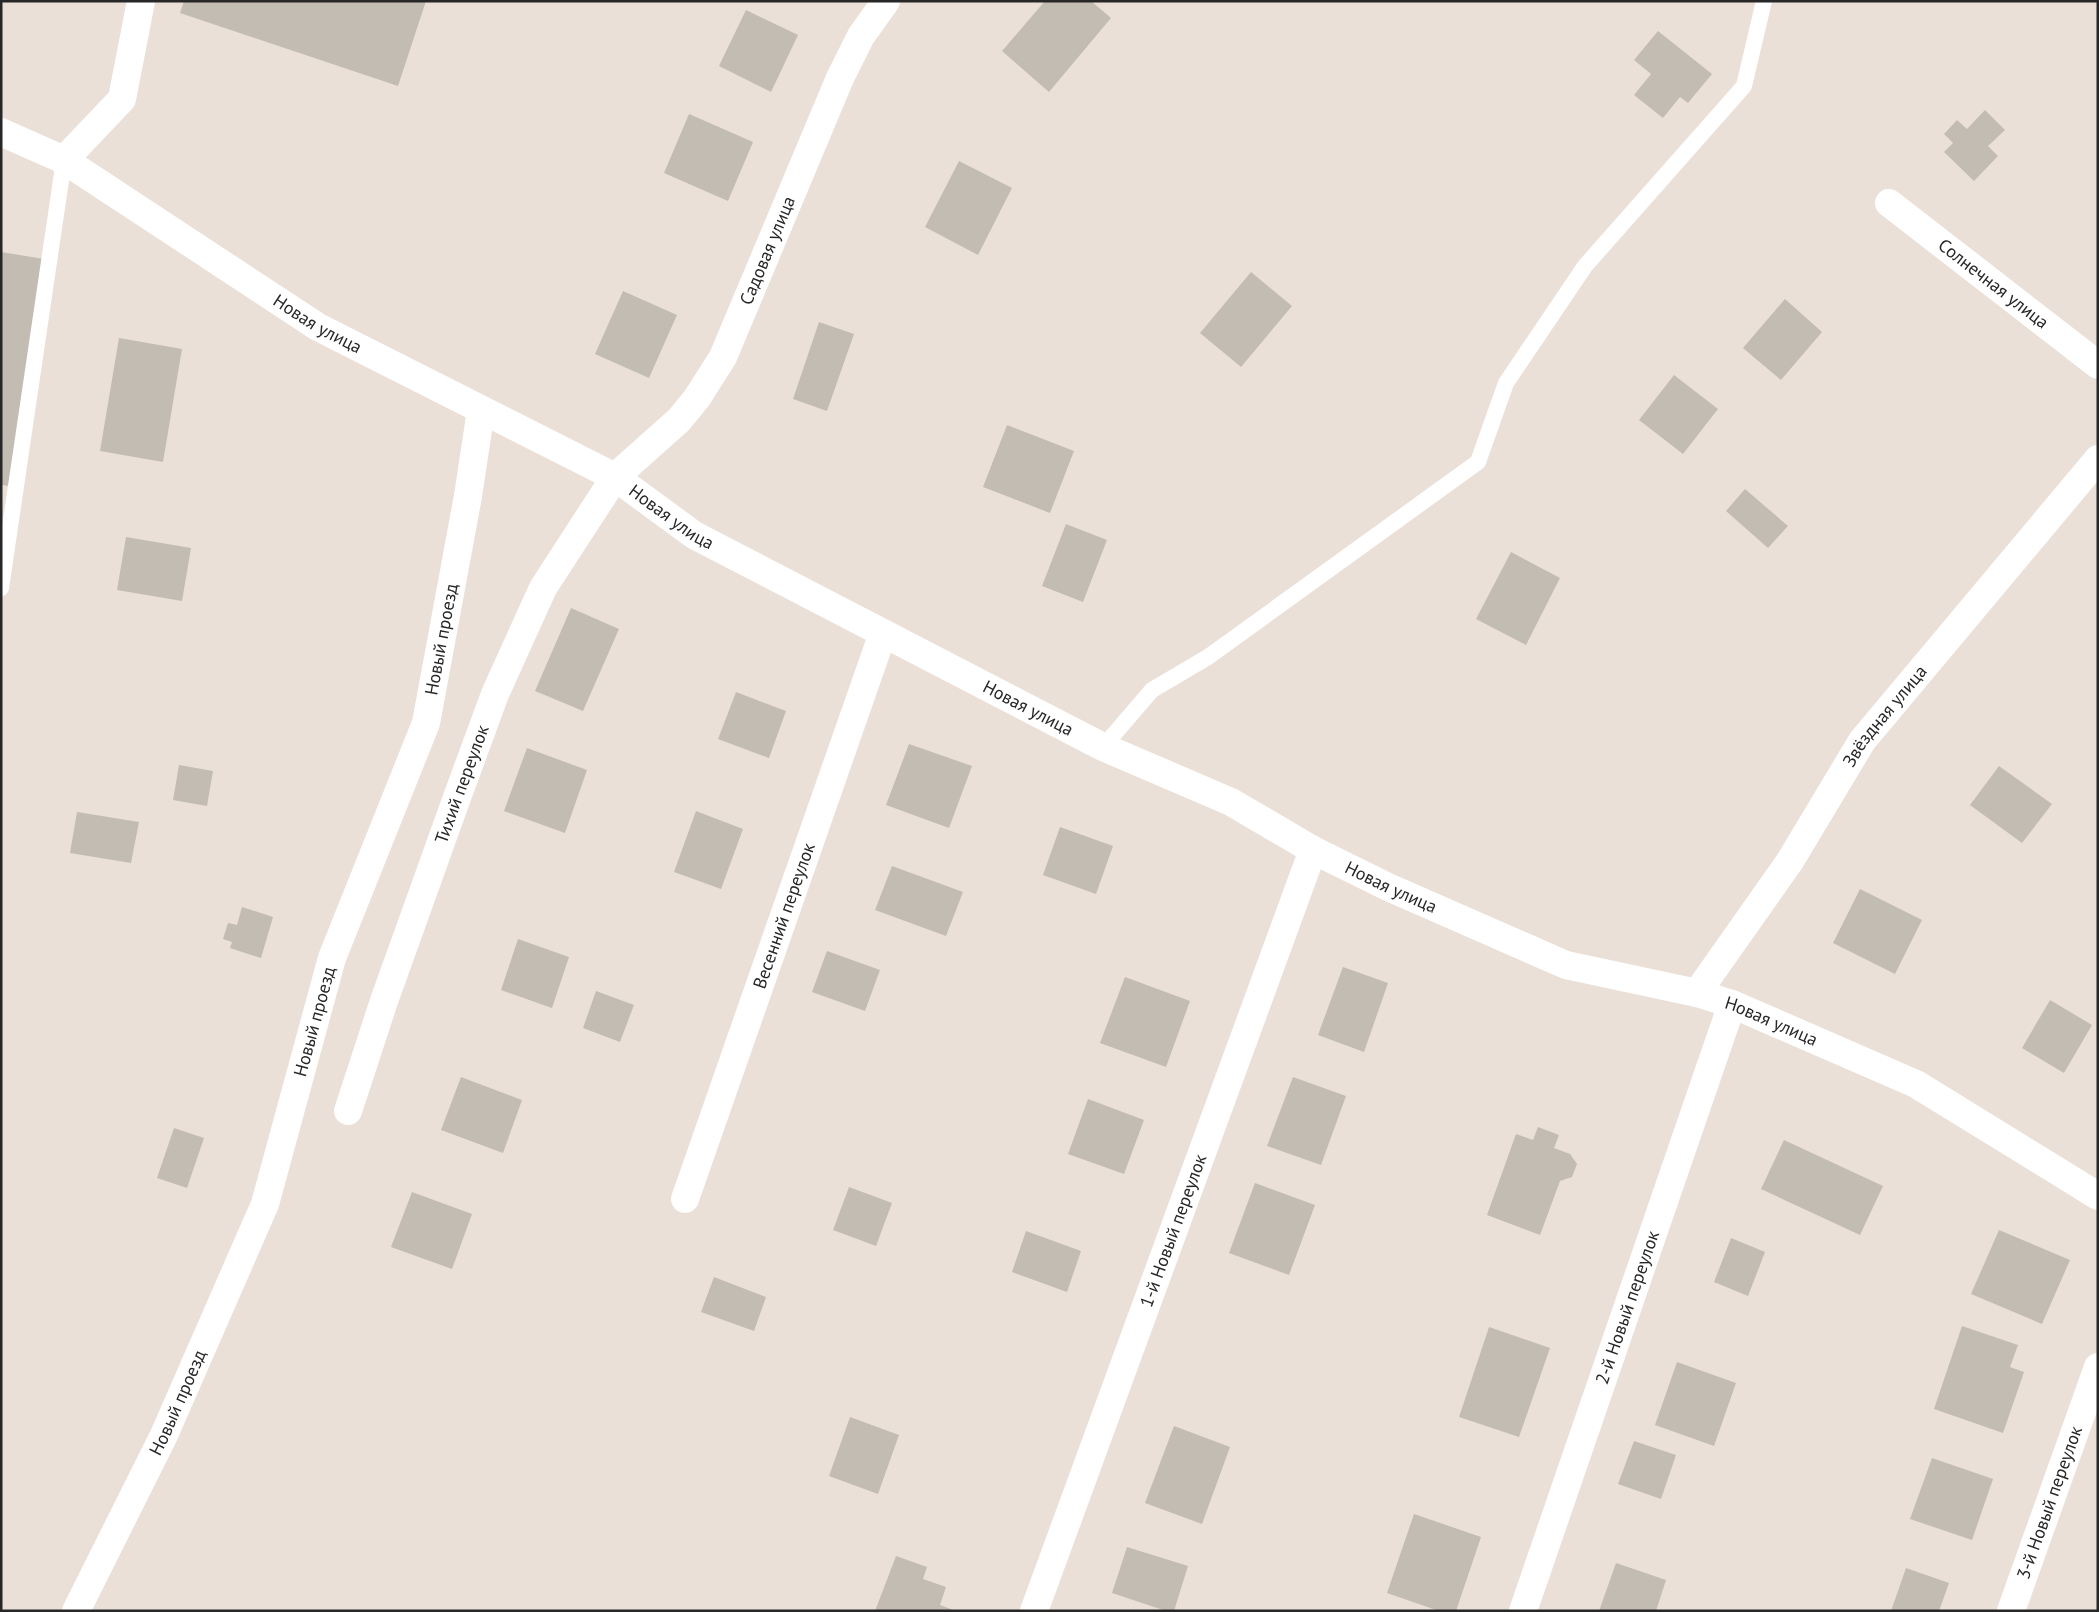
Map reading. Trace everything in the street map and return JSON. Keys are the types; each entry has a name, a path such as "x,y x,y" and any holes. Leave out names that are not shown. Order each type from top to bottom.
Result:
{"street":[{"path":"64,160 122,99 141,1"},
{"name":"Садовая улица","path":"615,477 679,420 697,398 719,364 840,78 861,36 886,1"},
{"name":"Новая улица","path":"1,132 64,160 318,327 615,477 694,536 1103,747 1231,802 1313,850 1388,887 1566,965 1697,993 1732,1004 1916,1084 2098,1196"},
{"name":"Солнечная улица","path":"1889,203 2098,365"},
{"name":"Новый проезд","path":"76,1611 164,1435 265,1204 332,958 426,723 468,496 480,410"},
{"name":"Звёздная улица","path":"1697,993 1790,861 1862,741 2098,459"},
{"name":"Тихий переулок","path":"348,1111 384,1000 495,694 543,588 615,477"},
{"name":"Весенний переулок","path":"685,1199 883,633"},
{"name":"1-й Новый переулок","path":"1034,1611 1313,850"},
{"name":"2-й Новый переулок","path":"1523,1611 1732,1004"},
{"name":"3-й Новый переулок","path":"2010,1611 2098,1367"}],"lane":[{"path":"1103,747 1152,690 1208,657 1478,462 1506,384 1585,266 1744,86 1764,1"},
{"path":"1,588 64,160"}],"building":[{"path":"184,1 426,1 398,86 180,13"},
{"path":"1045,1 1091,1 1111,18 1049,92 1002,51"},
{"path":"746,10 798,35 771,92 719,66"},
{"path":"1658,31 1712,74 1688,103 1680,97 1663,118 1634,95 1651,74 1634,60"},
{"path":"1985,110 2005,130 1988,146 1998,156 1974,181 1944,152 1953,143 1944,134 1957,120 1967,129"},
{"path":"689,114 753,142 728,201 664,173"},
{"path":"959,161 1012,188 978,255 925,227"},
{"path":"1,252 44,259 10,486 1,485"},
{"path":"1251,272 1292,306 1241,367 1200,333"},
{"path":"623,291 677,315 649,378 595,354"},
{"path":"1785,299 1822,332 1781,380 1743,348"},
{"path":"819,322 854,334 827,411 793,399"},
{"path":"119,338 182,349 163,462 100,451"},
{"path":"1674,375 1718,409 1683,454 1639,420"},
{"path":"1007,425 1074,451 1050,513 983,487"},
{"path":"1745,489 1788,526 1768,548 1726,511"},
{"path":"1066,524 1107,540 1083,602 1042,586"},
{"path":"126,537 191,548 182,601 117,590"},
{"path":"1511,552 1560,578 1526,645 1476,619"},
{"path":"571,608 619,629 583,711 535,691"},
{"path":"736,692 786,711 769,758 718,739"},
{"path":"909,744 972,766 949,828 886,805"},
{"path":"527,748 587,770 565,833 504,811"},
{"path":"179,765 213,771 207,806 173,800"},
{"path":"1999,766 2052,804 2022,843 1970,805"},
{"path":"696,811 743,829 721,889 674,872"},
{"path":"77,812 139,822 131,863 70,853"},
{"path":"1060,827 1113,846 1096,894 1043,875"},
{"path":"892,866 963,892 946,936 875,910"},
{"path":"1860,889 1922,920 1895,974 1833,943"},
{"path":"242,907 273,917 261,958 230,948 232,942 223,939 228,923 237,925"},
{"path":"518,939 569,957 552,1008 501,990"},
{"path":"827,951 880,970 865,1011 812,992"},
{"path":"1343,967 1388,983 1364,1052 1318,1035"},
{"path":"1125,977 1190,1001 1166,1067 1100,1043"},
{"path":"596,991 634,1005 620,1042 583,1028"},
{"path":"2050,1000 2092,1025 2064,1073 2022,1048"},
{"path":"461,1077 522,1100 503,1153 441,1130"},
{"path":"1293,1077 1346,1096 1321,1165 1267,1146"},
{"path":"1088,1099 1144,1120 1124,1174 1068,1154"},
{"path":"1538,1127 1559,1135 1554,1148 1570,1154 1577,1164 1572,1177 1560,1181 1540,1235 1487,1215 1516,1134 1533,1140"},
{"path":"174,1128 204,1138 187,1188 157,1178"},
{"path":"1784,1140 1883,1186 1860,1235 1761,1189"},
{"path":"1255,1183 1315,1205 1289,1275 1229,1253"},
{"path":"849,1187 892,1203 876,1246 833,1230"},
{"path":"412,1192 472,1214 452,1269 391,1247"},
{"path":"1999,1230 2070,1260 2042,1324 1971,1294"},
{"path":"1026,1231 1081,1251 1067,1292 1012,1272"},
{"path":"1731,1238 1765,1252 1748,1296 1714,1282"},
{"path":"714,1277 766,1297 754,1331 701,1312"},
{"path":"1962,1326 2018,1345 2010,1367 2024,1372 2003,1433 1934,1409"},
{"path":"1489,1327 1550,1348 1519,1437 1459,1417"},
{"path":"1677,1362 1736,1383 1714,1446 1655,1425"},
{"path":"850,1417 899,1435 878,1494 829,1476"},
{"path":"1174,1426 1230,1447 1202,1524 1145,1503"},
{"path":"1634,1441 1676,1455 1661,1499 1618,1484"},
{"path":"1932,1458 1993,1479 1972,1540 1910,1519"},
{"path":"1414,1514 1481,1537 1456,1611 1439,1611 1387,1593"},
{"path":"1127,1547 1188,1566 1174,1611 1166,1611 1112,1593"},
{"path":"896,1556 927,1567 923,1579 946,1587 940,1605 956,1611 875,1611"},
{"path":"1616,1563 1666,1580 1656,1611 1599,1611"},
{"path":"1906,1568 1949,1583 1939,1611 1891,1611"}]}
